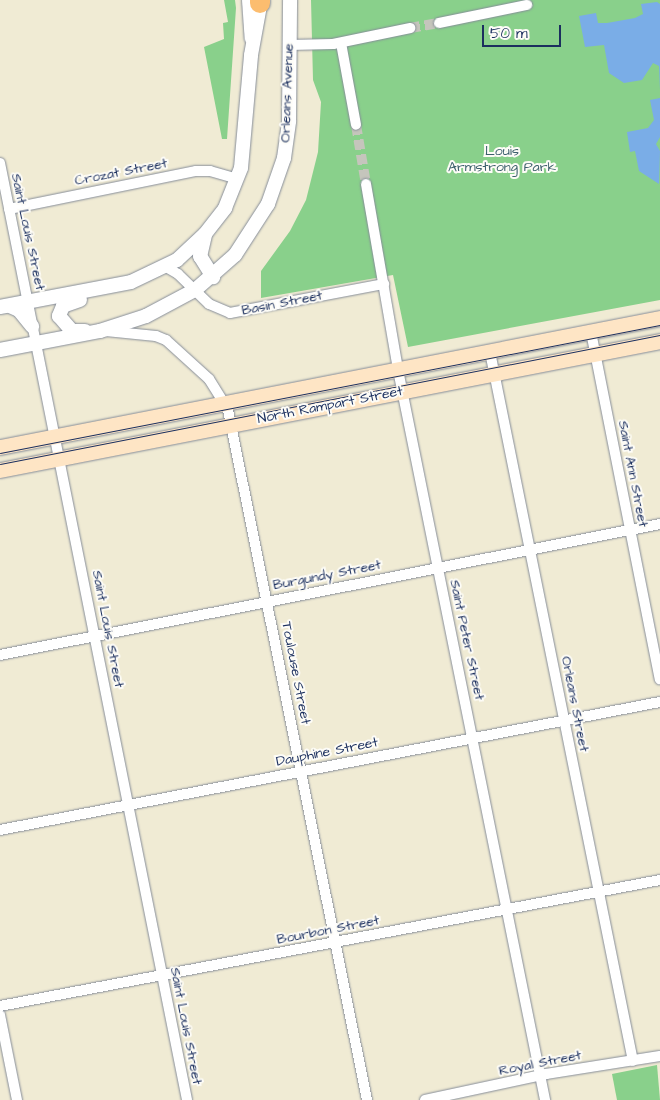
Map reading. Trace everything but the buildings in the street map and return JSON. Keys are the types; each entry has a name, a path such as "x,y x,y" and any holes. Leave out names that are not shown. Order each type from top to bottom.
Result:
{"main road":[{"name":"North Rampart Street","path":"0,447 226,405 660,318"},
{"name":"North Rampart Street","path":"0,470 660,340"}],"street":[{"name":"Orleans Avenue","path":"100,331 159,311 195,290 213,277 249,237 276,184 289,121 290,0"},
{"path":"100,331 72,331 62,322 59,311 69,302 103,297 166,267 206,234 225,208 238,179 245,152 251,55 257,1"},
{"path":"439,23 527,4"},
{"path":"289,45 341,43 410,28"},
{"path":"341,43 356,125"},
{"name":"Saint Louis Street","path":"0,163 187,1100"},
{"name":"Crozat Street","path":"9,209 196,171 210,171 238,179"},
{"name":"Saint Peter Street","path":"366,184 402,391 437,568 474,738 545,1100"},
{"path":"206,234 200,256 213,277"},
{"name":"Basin Street","path":"166,267 178,274 218,311 230,313 384,284"},
{"path":"5,307 136,280"},
{"path":"5,307 19,310 32,326"},
{"path":"0,350 100,331"},
{"name":"Toulouse Street","path":"100,331 156,336 166,340 209,379 226,405 233,424 367,1100"},
{"name":"Saint Ann Street","path":"591,332 660,680"},
{"name":"Orleans Street","path":"490,352 633,1061"},
{"name":"Burgundy Street","path":"0,655 268,600 660,524"},
{"name":"Dauphine Street","path":"0,830 660,702"},
{"name":"Bourbon Street","path":"0,1006 660,880"},
{"path":"0,1015 17,1100"},
{"name":"Royal Street","path":"425,1100 540,1076 660,1056"}],"green space":[{"path":"224,0 235,0 236,8 227,139 222,139 204,47 224,39 223,23 228,22"},
{"name":"Louis Armstrong Park","path":"311,0 660,0 660,300 408,347 393,275 261,298 261,271 290,231 306,200 318,152 321,102 313,80"},
{"path":"657,1065 660,1100 617,1100 612,1074"}],"water":[{"path":"657,2 660,4 660,90 659,66 653,63 642,80 624,83 609,73 604,45 585,47 579,16 596,13 598,23 635,18 643,14 641,4"},
{"path":"660,98 660,137 656,144 660,151 659,184 639,171 635,151 630,152 627,132 648,128 654,120 650,100"}],"tunnel":[{"path":"410,28 439,23"},
{"path":"356,125 366,184"}],"tram line":[{"path":"0,453 660,325"},
{"path":"0,464 660,335"}]}
